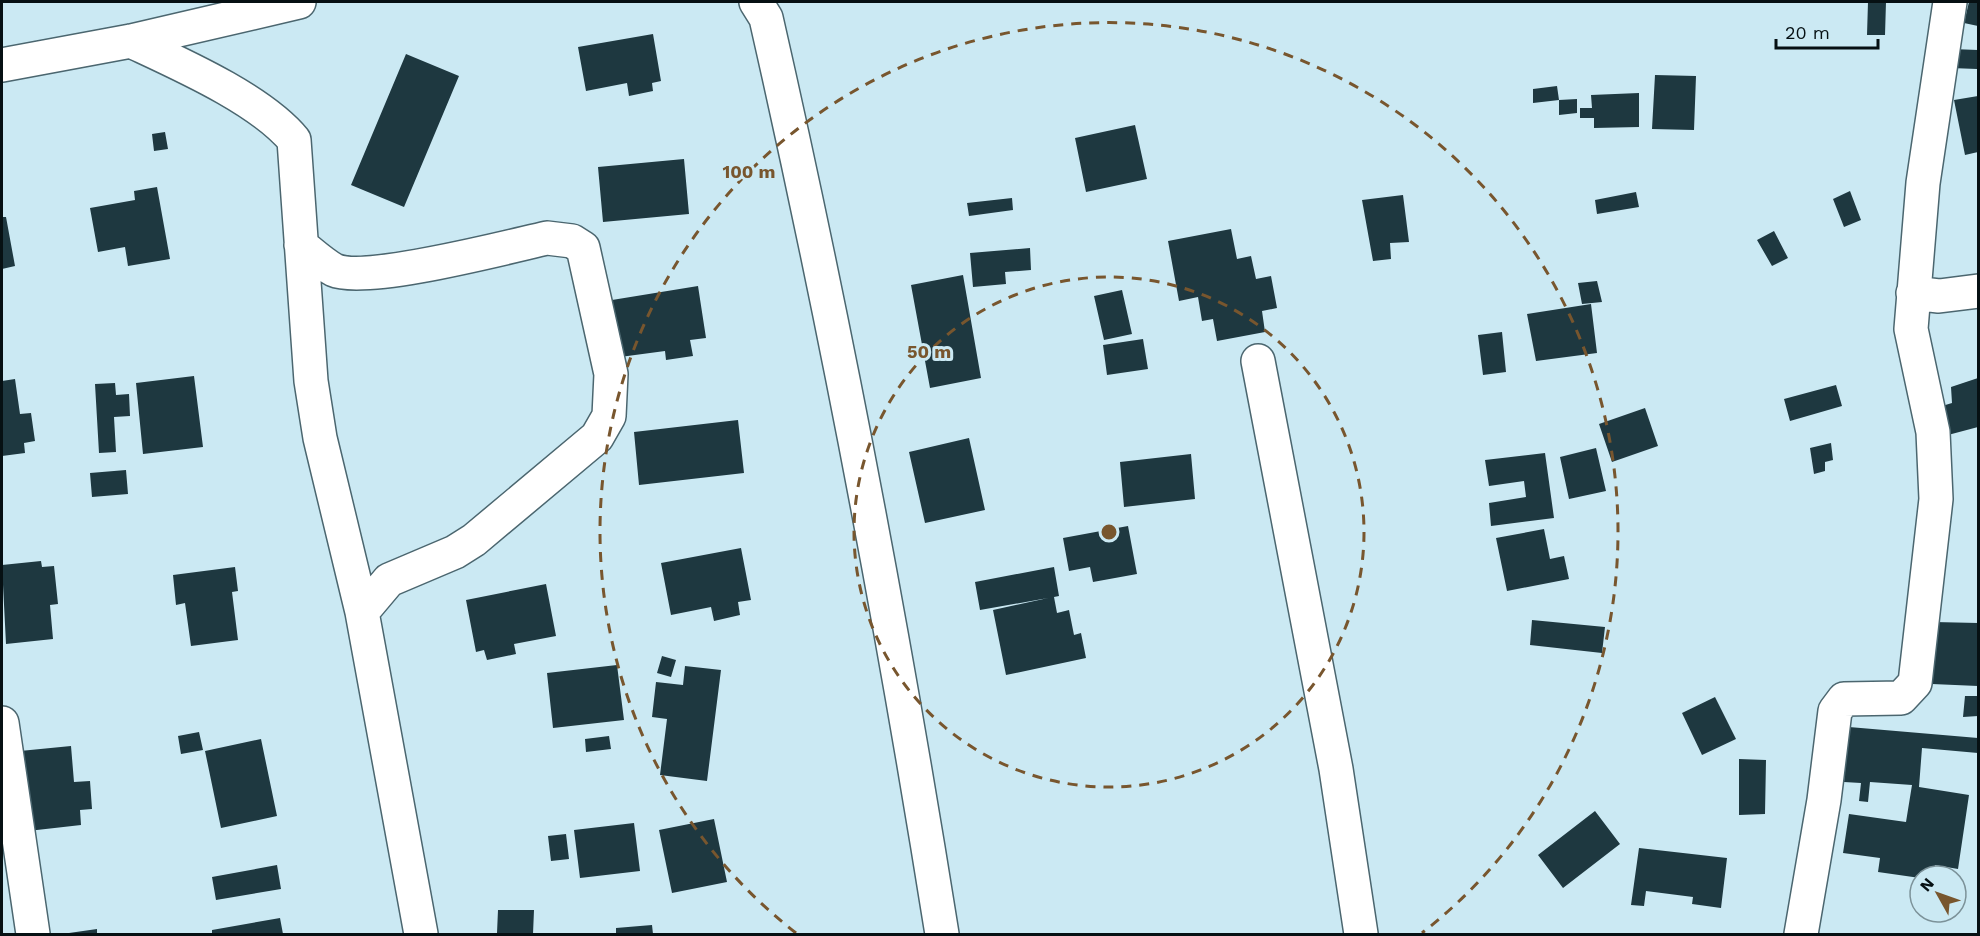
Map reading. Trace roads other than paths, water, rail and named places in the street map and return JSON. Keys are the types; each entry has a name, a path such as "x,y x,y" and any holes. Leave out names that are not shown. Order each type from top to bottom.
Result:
{"street":[{"path":"2,65 131,41 299,2"},
{"path":"756,2 766,18 806,192 899,673 942,934"},
{"path":"1801,934 1824,800 1835,711 1844,699 1901,698 1915,683 1936,499 1933,432 1911,329 1923,183 1950,2"},
{"path":"131,41 203,75 281,124 294,140 311,381 318,427 362,612 421,934"},
{"path":"301,245 334,270 354,274 383,272 548,238 572,241 583,248 611,374 609,416 597,437 474,540 455,552 389,580 362,612"},
{"path":"1914,293 1939,296 1978,291"},
{"path":"1258,361 1336,769 1361,934"},
{"path":"2,723 33,934"}]}
